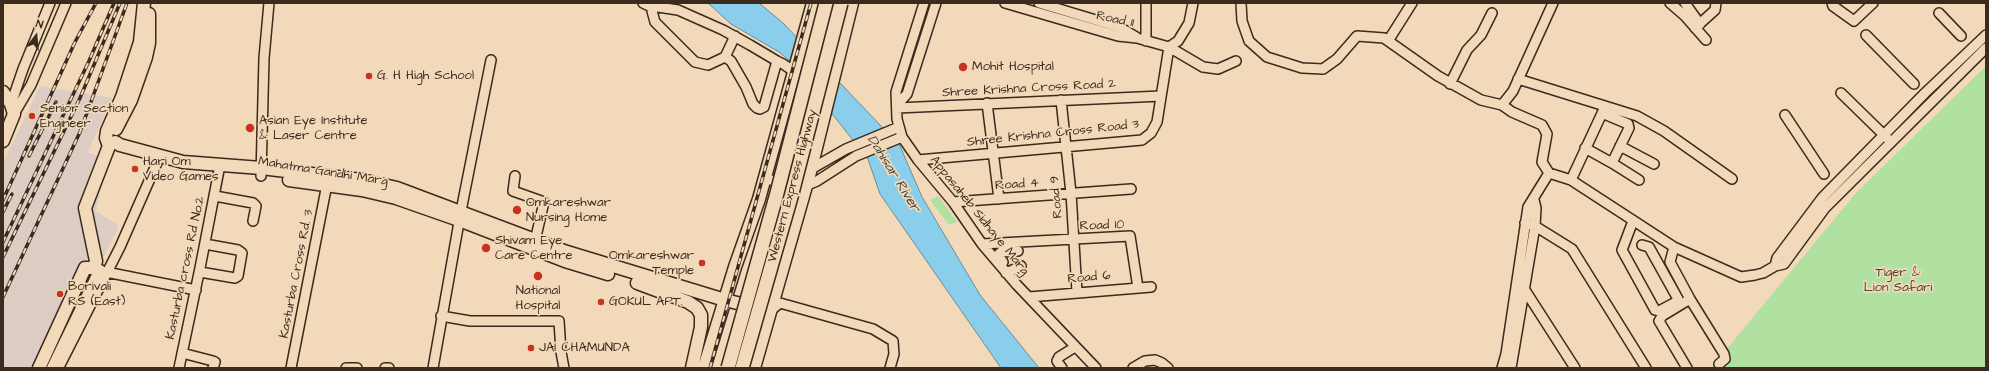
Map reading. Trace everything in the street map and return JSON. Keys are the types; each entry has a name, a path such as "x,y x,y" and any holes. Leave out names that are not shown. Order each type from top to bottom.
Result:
{"highway":[{"name":"Western Express Highway","path":"728,368 779,186 826,3"},
{"name":"Western Express Highway","path":"742,368 791,197 841,3"}],"main road":[{"path":"144,3 144,42"},
{"path":"152,3 144,42 127,99 107,130 106,138 112,144 114,150 159,160 184,162 220,169 261,172 328,181 362,180 397,188 564,261 644,284 688,302 697,308 701,315 700,363"},
{"path":"700,363 725,300 771,161 813,3"},
{"path":"754,368 811,169 852,3"},
{"path":"794,74 822,124"},
{"path":"3,92 7,114 3,141"},
{"path":"53,368 100,270 96,261 85,208 112,144"},
{"path":"460,215 645,277 770,311"},
{"path":"39,368 86,268 100,270"}],"street":[{"path":"7,114 30,50 50,3"},
{"path":"7,114 31,85 66,3"},
{"path":"261,172 264,58 269,3"},
{"path":"643,3 653,8 658,7 678,10 735,36 777,61 794,74"},
{"name":"Appasaheb Sidhaye Marg","path":"924,3 896,92 899,127 898,138 953,202 982,244 1009,272 1029,297 1096,368"},
{"path":"898,106 907,94 936,3"},
{"name":"Road 11","path":"1005,3 1118,36 1137,38 1169,47 1203,67 1218,69 1236,61"},
{"path":"1039,3 1119,27 1137,38"},
{"path":"1146,3 1146,41"},
{"path":"1169,47 1178,41 1189,23 1193,3"},
{"path":"1241,3 1242,21 1249,41 1267,57 1302,68 1323,69 1337,59 1357,36 1384,38 1388,40 1450,84 1481,100 1502,105 1512,112 1542,125 1547,134 1542,162 1549,173 1571,180 1674,247 1741,277 1763,273 1775,266 1784,264 1825,208 1986,48"},
{"path":"1388,40 1412,3"},
{"path":"1502,105 1513,91 1553,3"},
{"path":"1670,3 1697,26"},
{"path":"1685,3 1706,40"},
{"path":"1697,26 1715,10 1716,3"},
{"path":"1832,3 1833,6 1854,21 1872,3"},
{"path":"653,8 652,13 656,22 695,62 708,65 725,57 735,36"},
{"path":"1450,84 1467,50 1481,35 1492,13"},
{"path":"1939,13 1962,36"},
{"path":"1866,34 1914,84"},
{"path":"1775,266 1777,258 1822,198 1883,135 1986,35"},
{"name":"Shree Krishna Cross Road 3","path":"918,160 1142,140 1151,134 1157,122 1169,47"},
{"path":"30,50 44,55"},
{"path":"725,57 731,61 746,87 753,104 760,109 764,107 777,61"},
{"path":"434,368 441,316 491,60"},
{"path":"1518,79 1604,110 1637,116 1664,131 1732,179"},
{"path":"1841,93 1890,142"},
{"name":"Shree Krishna Cross Road 2","path":"898,106 987,104 1161,96"},
{"name":"Road 9","path":"1061,100 1071,193 1072,240 1076,292"},
{"path":"987,104 999,199"},
{"path":"1604,110 1629,126 1612,163"},
{"path":"1571,180 1604,110"},
{"path":"1785,115 1824,174"},
{"path":"771,161 811,169 846,149 899,127"},
{"path":"765,179 806,186 817,181 852,158 898,138"},
{"path":"1620,146 1654,164"},
{"path":"1586,148 1639,180"},
{"path":"59,368 100,270 120,247 159,160"},
{"name":"Kasturba cross Rd No.2","path":"179,368 220,169"},
{"path":"1511,368 1525,223 1528,207 1534,200 1549,173"},
{"path":"515,176 513,192 544,202 535,241"},
{"name":"Kasturba Cross Rd. 3","path":"292,368 328,181"},
{"name":"Road 4","path":"953,202 1131,189"},
{"path":"215,196 253,203 256,206 253,221"},
{"path":"1502,368 1535,226 1536,208 1534,200"},
{"path":"1632,221 1622,250 1657,311 1676,302 1678,299 1652,253 1647,246 1642,246"},
{"path":"1525,223 1535,226 1572,249 1646,368"},
{"name":"Road 10","path":"1072,240 1130,236 1138,288"},
{"path":"1021,266 1009,272 998,255 1001,252 1011,248 1072,240"},
{"path":"200,272 235,278 238,276 242,253 238,250 205,244"},
{"path":"982,244 1011,248"},
{"path":"1670,262 1674,247"},
{"path":"1652,253 1670,262 1690,299 1724,354 1724,359 1719,364"},
{"path":"1635,269 1643,282 1643,287"},
{"path":"100,270 196,290"},
{"path":"1520,286 1575,368"},
{"name":"Road 6","path":"1029,297 1150,287"},
{"path":"1687,368 1659,321 1662,316 1690,299"},
{"path":"770,311 780,303 873,328 893,341 894,354 890,368"},
{"path":"441,316 470,321 559,321 561,352 564,368"},
{"path":"1704,322 1704,327 1711,339"},
{"path":"1062,368 1057,360 1059,357 1075,347"},
{"path":"182,353 213,361 215,362 213,368"},
{"path":"1134,368 1145,361 1155,360 1168,368"},
{"path":"346,368 357,368"}],"shaded area":[{"path":"40,86 112,98 88,152 107,161 96,211 119,226 48,368 3,368 3,163"}],"green space":[{"name":"Tiger & Lion Safari","path":"1986,66 1986,368 1711,368 1856,193"},
{"path":"938,196 957,222 949,225 930,200"}],"water":[{"name":"Dahisar River","path":"708,3 759,3 783,23 900,146 922,197 980,295 1039,368 1001,368 880,194 868,159 791,62 779,52 731,24"}],"railway":[{"path":"3,200 75,42 96,3"},
{"path":"3,242 89,61 114,3"},
{"path":"3,257 80,98 120,3"},
{"path":"3,297 80,132 127,3"},
{"path":"710,368 811,3"},
{"path":"29,156 56,102"},
{"path":"3,212 12,194"}],"place":[{"name":"Mohit Hospital","path":"963,67"},
{"name":"G. H High School","path":"369,76"},
{"name":"Senior Section Engineer","path":"32,116"},
{"name":"Asian Eye Institute & Laser Centre","path":"250,128"},
{"name":"Hari Om Video Games","path":"135,169"},
{"name":"Omkareshwar Nursing Home","path":"517,210"},
{"name":"Shivam Eye Care Centre","path":"486,248"},
{"name":"Omkareshwar Temple","path":"702,263"},
{"name":"National Hospital","path":"538,276"},
{"name":"Borivali RS (East)","path":"60,294"},
{"name":"GOKUL APT.","path":"601,302"},
{"name":"JAI CHAMUNDA","path":"531,348"}]}
